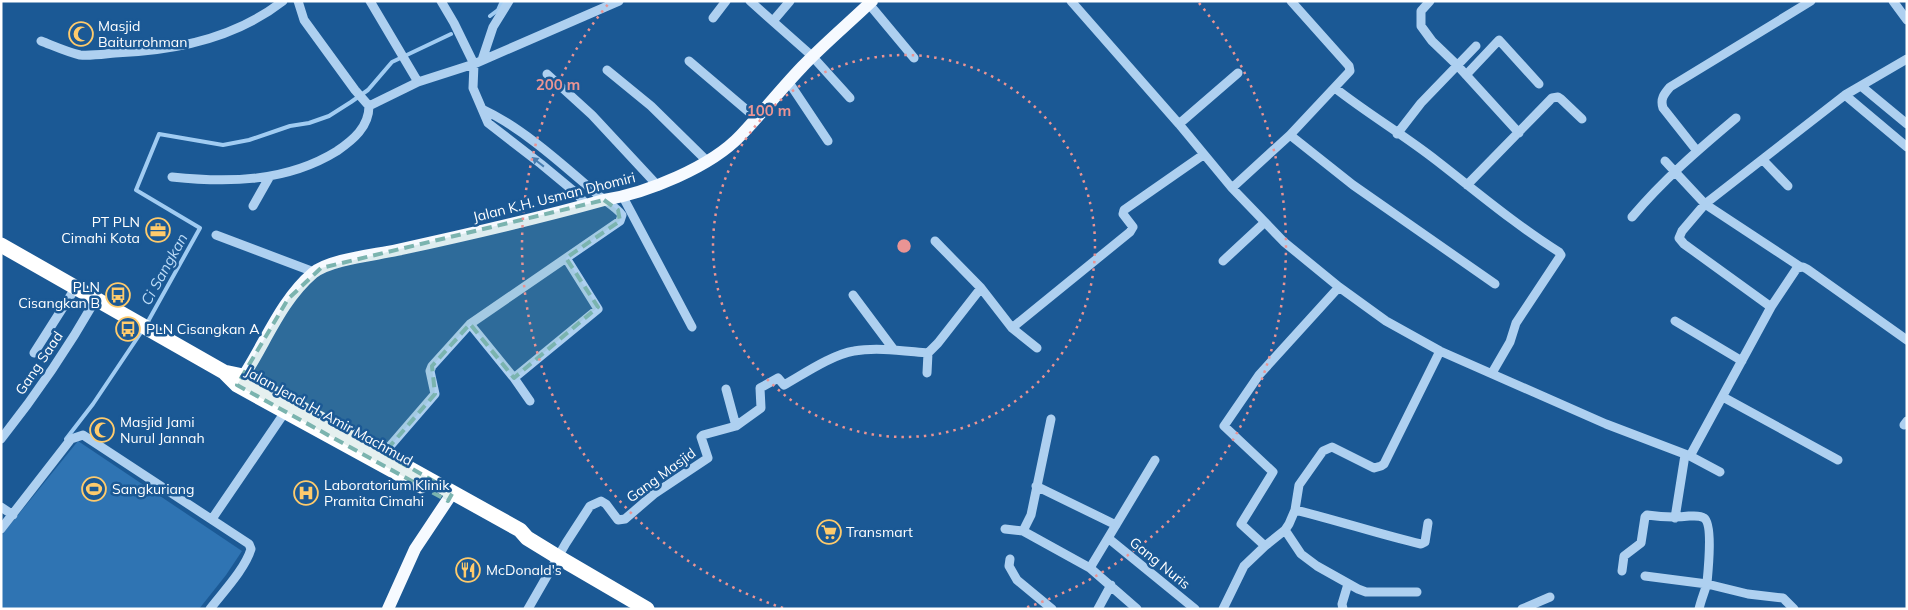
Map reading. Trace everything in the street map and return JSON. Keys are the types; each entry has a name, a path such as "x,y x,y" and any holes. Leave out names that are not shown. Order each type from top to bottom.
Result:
{"highway":[{"name":"Jalan Jend. H. Amir Machmud","path":"1,245 240,381 384,453 451,497"},
{"name":"Jalan Jend. H. Amir Machmud","path":"240,381 285,412 520,530 527,538 558,558 647,609"}],"main road":[{"name":"Jalan K.H. Usman Dhomiri","path":"240,381 288,300 314,272 326,266 350,259 461,236 604,200 623,197 658,186 707,161 732,144 812,56 870,3"},
{"path":"388,609 415,549 451,497"}],"street":[{"path":"41,41 82,55 131,53 195,44 267,14 283,1"},
{"path":"298,1 304,20 357,93 369,106"},
{"path":"370,1 418,82"},
{"path":"441,1 478,62"},
{"path":"509,1 493,28 478,62 472,80 473,88 488,123 541,164 576,193 587,205"},
{"path":"369,106 418,82 478,62 619,1"},
{"path":"713,18 726,1"},
{"path":"750,1 812,56 850,98"},
{"path":"772,21 790,1"},
{"path":"1071,1 1179,124 1232,188 1284,242 1339,287 1386,321 1440,351 1606,424 1687,456 1720,472"},
{"path":"1232,188 1290,135 1351,69 1290,1"},
{"path":"1430,1 1421,11 1421,26 1432,41 1457,65 1519,133"},
{"path":"1697,151 1663,108 1662,103 1665,93 1670,87 1811,1"},
{"path":"1893,1 1907,20"},
{"path":"870,3 914,58"},
{"path":"1466,75 1498,40 1539,84"},
{"path":"1397,134 1421,103 1476,46"},
{"path":"1771,307 1684,244 1679,238 1682,230 1704,204 1845,95 1907,59"},
{"path":"689,61 756,118"},
{"path":"607,70 651,106 707,161"},
{"path":"547,74 592,115 658,186"},
{"path":"1179,124 1238,74"},
{"path":"788,81 828,141"},
{"path":"1861,86 1907,124"},
{"path":"1335,88 1363,111 1436,160 1527,232 1561,255 1516,323 1510,342 1492,373"},
{"path":"1845,95 1907,147"},
{"path":"1467,185 1555,97 1561,99 1582,119"},
{"path":"172,178 210,181 250,180 298,170 323,159 348,144 360,131 366,120 369,106"},
{"path":"384,453 435,394 430,371 432,366 470,324 620,221 622,215 504,120 482,109"},
{"path":"1632,217 1674,171 1736,118"},
{"path":"1290,135 1353,185 1495,284"},
{"path":"1012,328 1130,232 1133,227 1123,214 1124,210 1203,155"},
{"path":"1763,160 1788,186"},
{"path":"1665,161 1704,204 1799,266 1807,269 1907,340"},
{"path":"253,206 270,176"},
{"path":"623,197 692,327"},
{"path":"1223,261 1265,222"},
{"path":"216,235 314,272"},
{"path":"936,242 981,288 1012,328 1037,348"},
{"path":"514,378 598,309 566,258"},
{"path":"1675,518 1687,456 1723,397 1771,307 1794,270 1799,266"},
{"path":"1265,546 1241,524 1273,472 1224,426 1259,375 1339,287"},
{"path":"34,353 76,288"},
{"path":"927,374 928,353 981,288"},
{"path":"853,295 894,350 928,353"},
{"name":"Gang Saad","path":"1,439 73,339 96,299"},
{"path":"1675,320 1742,361"},
{"path":"470,324 514,378 530,401"},
{"name":"Gang Masjid","path":"558,558 590,506 601,501 606,504 618,520 625,519 654,494 708,458 701,437 736,426 761,408 760,388 778,378 784,386 827,362 852,351 894,350"},
{"path":"1223,609 1244,566 1285,530 1295,510 1299,485 1323,451 1332,447 1374,468 1384,464 1440,351"},
{"path":"726,389 736,426"},
{"path":"1723,397 1838,460"},
{"path":"212,519 285,412"},
{"path":"1023,531 1031,515 1051,419"},
{"path":"1,529 8,512 71,439 83,435 249,544 251,549 249,555 231,583 210,609"},
{"path":"1090,568 1155,460"},
{"path":"1036,486 1116,525"},
{"path":"1295,510 1421,544 1424,542 1428,523"},
{"path":"1622,571 1624,556 1641,542 1644,517 1704,517 1707,522 1709,541 1706,584 1699,609"},
{"path":"1006,529 1023,531 1090,568 1137,609"},
{"path":"1285,530 1301,554 1317,566 1348,584 1366,592 1417,592"},
{"name":"Gang Nuris","path":"1108,538 1195,609"},
{"path":"528,609 558,558"},
{"path":"1010,559 1009,566 1018,580 1052,609"},
{"path":"1646,576 1706,584 1748,594 1783,598 1794,609"},
{"path":"1344,609 1342,604 1348,584"},
{"path":"1098,609 1111,585"},
{"path":"1522,609 1550,597"}],"highlighted area":[{"path":"604,200 618,210 620,221 566,258 598,307 514,378 470,324 432,366 435,394 384,453 453,492 448,501 237,385 288,299 321,268"}],"shaded area":[{"name":"Sangkuriang","path":"78,441 242,551 199,609 1,609 1,536"}],"waterway":[{"name":"Ci Sangkan","path":"490,16 498,10 502,1"},
{"name":"Ci Sangkan","path":"146,325 200,228 136,190 159,134 223,145 249,140 290,126 309,123 329,116 368,90 392,62 451,34"},
{"name":"Ci Sangkan","path":"66,439 93,404 142,331"}],"place":[{"name":"Masjid Baiturrohman","path":"81,34"},
{"name":"PT PLN Cimahi Kota","path":"158,230"},
{"name":"PLN Cisangkan B","path":"118,295"},
{"name":"PLN Cisangkan A","path":"128,329"},
{"name":"Masjid Jami Nurul Jannah","path":"102,430"},
{"name":"Sangkuriang","path":"94,489"},
{"name":"Laboratorium Klinik Pramita Cimahi","path":"306,493"},
{"name":"Transmart","path":"829,532"},
{"name":"McDonald's","path":"468,570"}]}
